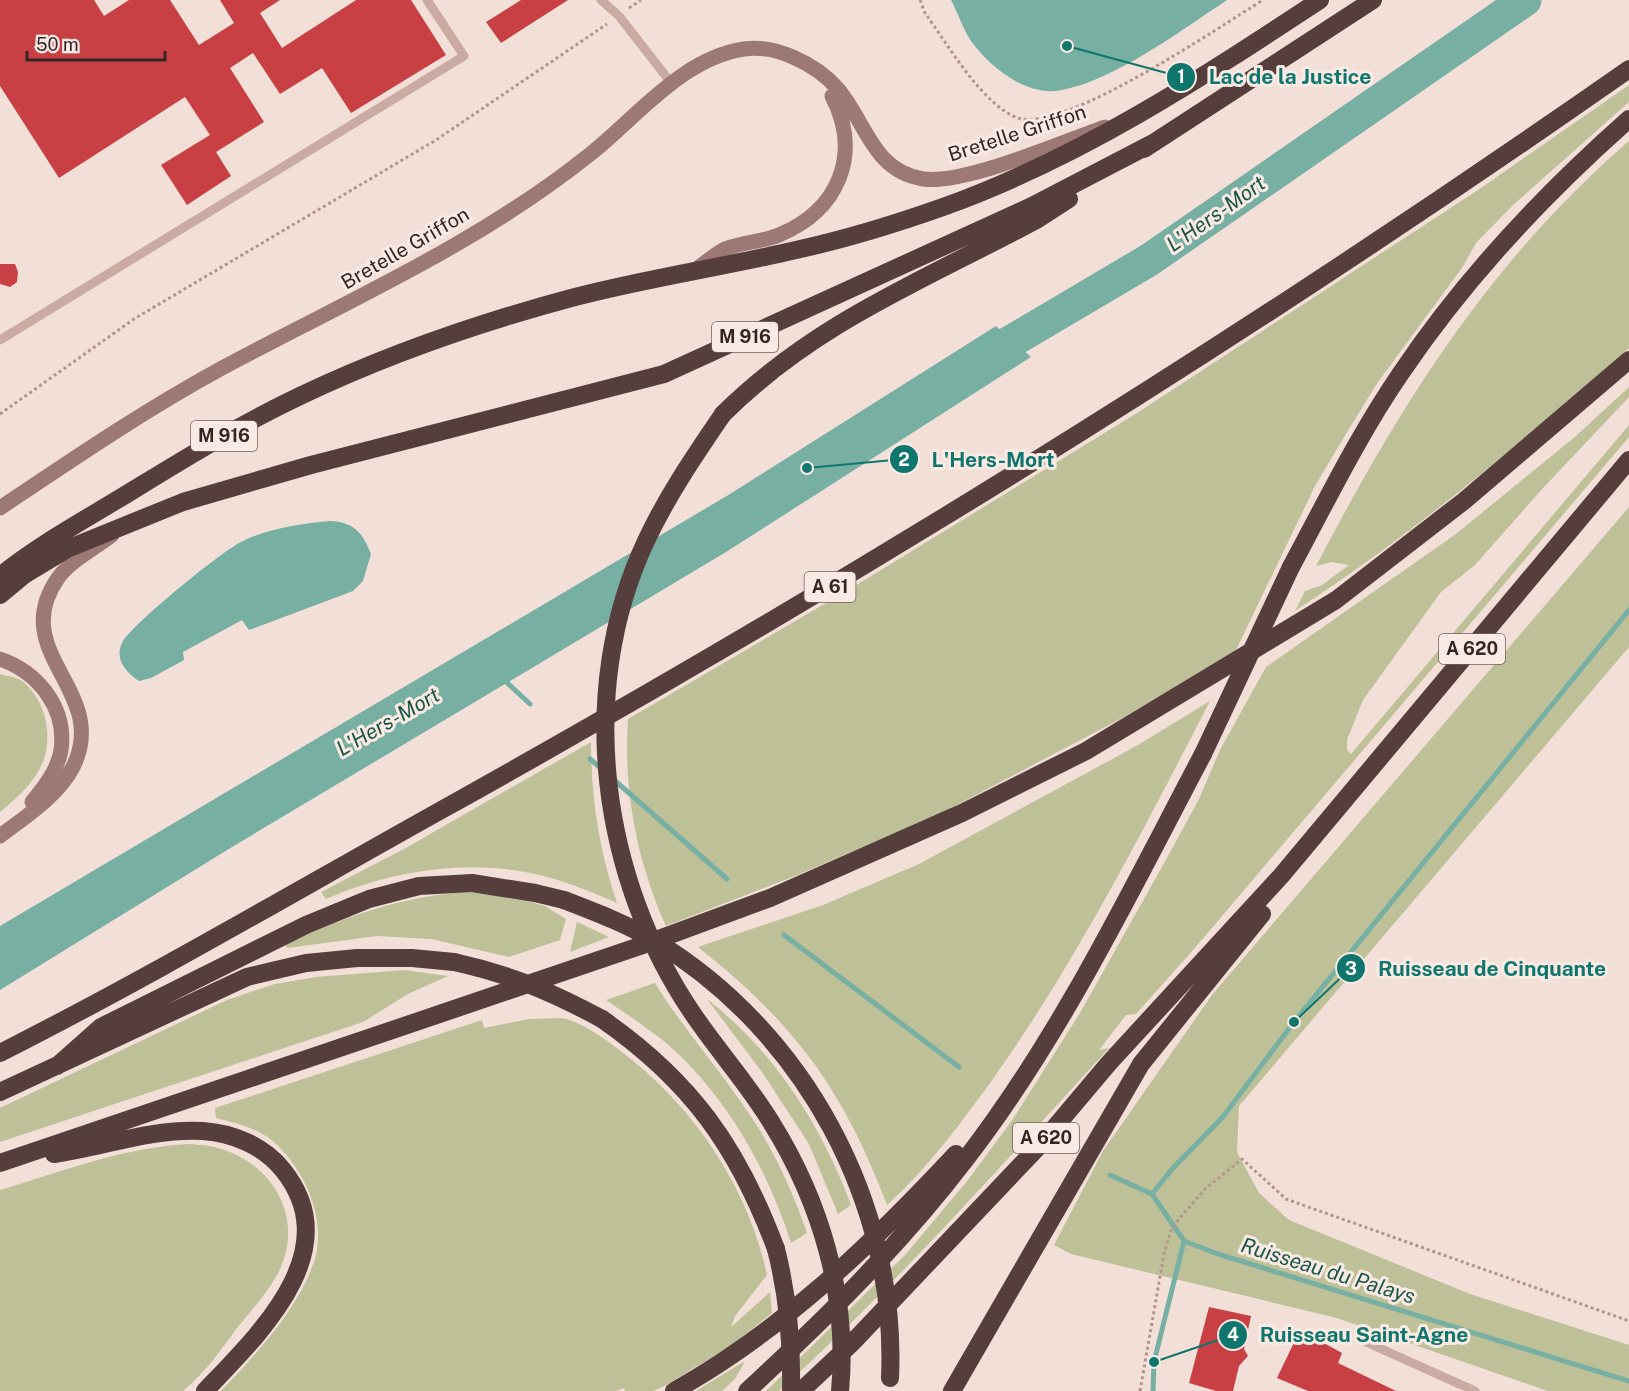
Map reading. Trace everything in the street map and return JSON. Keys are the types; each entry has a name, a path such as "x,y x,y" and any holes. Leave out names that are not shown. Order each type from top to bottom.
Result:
{"highway":[{"path":"1130,118 1198,81 1320,0"},
{"path":"840,1391 842,1346 839,1313 827,1248 816,1215 802,1181 770,1120 692,1013 654,950 640,918 619,850 607,771 608,692 615,642 633,574 645,543 684,471 723,414 774,367 843,320 1038,219 1373,0"},
{"name":"A 61","path":"0,1053 147,978 704,662 850,575 1005,481 1239,331 1515,149 1629,69"},
{"name":"M 916","path":"0,576 65,531 213,441 299,396 390,356 464,329 578,296 801,250 942,207 1041,166 1130,118"},
{"name":"A 620","path":"747,1391 827,1317 894,1246 966,1159 1060,1019 1110,931 1203,754 1291,567 1400,374 1454,299 1568,173 1629,119"},
{"name":"M 916","path":"0,595 24,574 68,549 183,502 301,468 664,374 1032,206 1155,142"},
{"path":"2,1162 640,946 770,898 982,802 1086,751 1336,600 1464,501 1629,360"},
{"name":"A 620","path":"801,1391 852,1343 1039,1146 1108,1063 1281,876 1629,460"},
{"path":"952,1391 1141,1064 1270,904 1281,876"},
{"path":"57,1066 100,1027 306,924 369,899 419,886 462,883 501,887 564,900 654,941 681,959 732,999 758,1026 806,1084 843,1147 868,1216 885,1291 891,1350 889,1384"},
{"path":"0,1092 247,977 306,963 357,958 412,958 454,962 501,973 530,983 602,1018 634,1041 693,1097 743,1172 776,1249 788,1310 792,1348 791,1391"},
{"path":"674,1391 719,1366 756,1340 821,1288 941,1170 1007,1099"},
{"path":"2,1162 86,1149 151,1135 201,1131 243,1140 278,1164 290,1179 304,1214 307,1231 302,1263 280,1304 205,1391"}],"main road":[{"name":"Bretelle Griffon","path":"0,508 181,390 362,298 472,235 589,155 672,84 702,62 747,48 772,50 794,58 821,74 838,89 880,157 897,170 923,179 947,179 977,172 1130,118"},
{"path":"691,273 724,249 778,235 804,222 836,188 844,165 845,137 841,113 821,74"},
{"path":"0,836 57,790 73,766 81,738 80,711 45,642 43,623 49,597 58,577 116,531"},
{"path":"0,659 25,669 46,689 59,717 61,751 49,781 13,826"}],"lane":[{"path":"0,340 464,56 427,0"},
{"path":"601,0 619,16 672,84"},
{"path":"1366,1342 1475,1391"}],"path":[{"path":"920,0 925,13 980,88 998,105 1018,117 1038,120 1082,106 1184,49 1263,0"},
{"path":"0,414 134,319 436,140 619,16"},
{"path":"1140,1391 1164,1254 1173,1227 1205,1189 1242,1159 1286,1199 1629,1321"}],"green space":[{"path":"1629,85 1629,102 1513,205 1476,243 1462,268 1378,382 1315,486 1235,652 1126,716 938,815 790,878 666,926 647,876 634,825 628,772 628,719 845,592 1137,413 1478,190"},
{"path":"1629,141 1629,348 1467,486 1382,550 1295,611 1305,591 1322,585 1349,565 1331,562 1316,566 1381,448 1415,392 1452,338 1533,236 1579,187"},
{"path":"1629,387 1629,397 1543,488 1475,565 1441,592 1363,700 1347,740 1347,750 1351,754 1629,425 1629,437 1194,949 1136,1014 1126,1015 1099,1050 1109,1048 948,1223 865,1309 779,1391 766,1391 905,1255 968,1180 1013,1119 1080,1013 1168,856 1199,799 1220,750 1266,667 1456,534 1576,436"},
{"path":"1629,507 1629,647 1239,1106 1237,1152 1259,1193 1289,1220 1470,1294 1629,1345 1629,1391 1548,1391 1337,1318 1071,1254 1054,1245 1103,1151 1212,995"},
{"path":"0,674 22,681 37,698 45,718 47,741 40,769 19,796 0,812"},
{"path":"1210,701 1109,892 1054,986 983,1093 917,1176 887,1205 853,1127 812,1061 762,1003 698,947 823,905 919,864 1138,745"},
{"path":"591,742 597,823 605,863 617,903 575,886 530,873 479,867 400,875 326,899 321,892 404,849"},
{"path":"467,892 509,896 545,906 566,919 560,940 509,957 431,939 377,936 287,948 285,944 374,909 418,898"},
{"path":"577,922 609,937 570,952"},
{"path":"404,970 448,976 408,994 363,1022 0,1142 0,1108 227,1000 275,984 316,977"},
{"path":"655,983 675,1014 752,1117 787,1181 807,1233 791,1243 759,1164 745,1139 712,1092 665,1042 606,1000"},
{"path":"707,999 754,1042 775,1066 810,1119 839,1175 851,1205 838,1214 809,1144 762,1072"},
{"path":"563,1018 599,1035 645,1071 669,1094 713,1148 746,1209 767,1275 735,1316 731,1327 770,1292 772,1313 732,1345 653,1391 625,1391 624,1388 616,1391 221,1391 259,1350 294,1302 311,1270 318,1236 317,1219 306,1185 286,1155 274,1142 261,1133 216,1118 215,1108 482,1020 484,1028 529,1019"},
{"path":"190,1144 215,1147 238,1155 255,1166 269,1180 279,1196 286,1214 288,1233 286,1253 278,1273 259,1301 205,1369 183,1391 0,1391 0,1190 118,1155"},
{"path":"745,1361 735,1379 722,1391 696,1391"}],"water":[{"path":"951,0 1227,0 1121,67 1076,87 1043,91 1019,83 987,59 971,41"},
{"path":"996,326 1031,357 726,552 232,847 0,990 0,926 730,494"},
{"path":"330,521 351,526 356,530 365,540 371,554 363,581 353,591 249,630 242,620 183,652 184,660 151,678 139,681 126,670 121,660 120,649 129,634 158,606 215,559 241,542 262,533 296,525"}],"building":[{"path":"0,0 94,0 104,16 129,0 170,0 199,45 234,23 220,0 280,0 260,13 282,48 356,0 411,0 446,55 351,113 322,68 280,94 253,53 230,68 264,122 216,152 231,176 187,205 161,165 210,135 185,97 59,178 0,86"},
{"path":"521,0 568,0 501,43 486,22"},
{"path":"0,264 15,264 18,272 17,282 10,287 0,284"},
{"path":"1209,1307 1251,1316 1244,1349 1248,1356 1239,1366 1233,1391 1216,1391 1189,1383"},
{"path":"1300,1330 1342,1353 1338,1363 1396,1391 1308,1391 1277,1378"}],"waterway":[{"name":"L'Hers-Mort","path":"973,364 1149,260 1525,0"},
{"path":"1152,1194 1173,1168 1222,1118 1294,1022 1629,610"},
{"path":"503,679 530,704"},
{"path":"590,759 604,771"},
{"path":"613,779 727,879"},
{"path":"784,935 959,1067"},
{"name":"Ruisseau du Palays","path":"1110,1175 1152,1194 1184,1241 1218,1254 1629,1381"},
{"path":"1153,1391 1154,1362 1184,1241"}],"place":[{"name":"Lac de la Justice","path":"1067,46"},
{"name":"L'Hers-Mort","path":"807,468"},
{"name":"Ruisseau de Cinquante","path":"1294,1022"},
{"name":"Ruisseau Saint-Agne","path":"1154,1362"}]}
